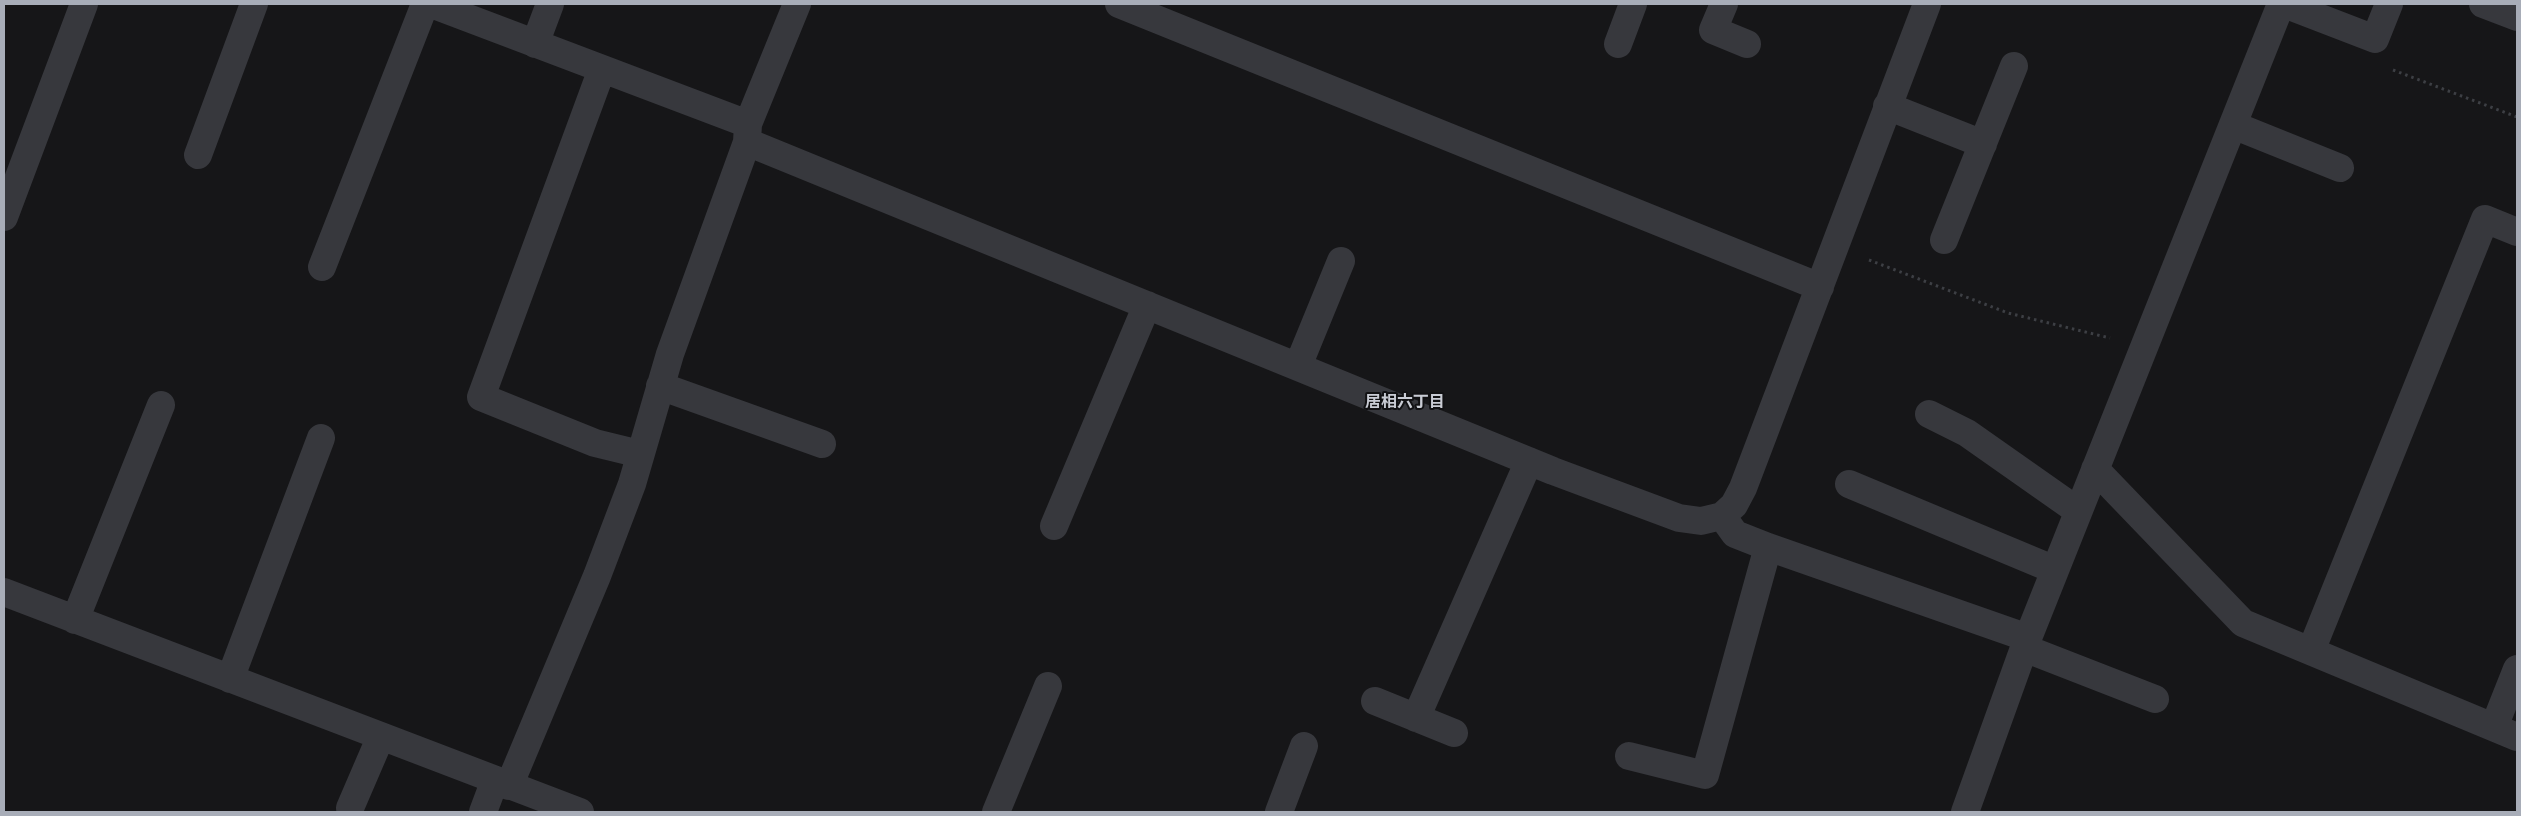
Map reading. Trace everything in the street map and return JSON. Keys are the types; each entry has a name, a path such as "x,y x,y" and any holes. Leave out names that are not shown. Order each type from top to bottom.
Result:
{"street":[{"path":"4,217 13,167 84,4"},
{"path":"198,155 254,4"},
{"path":"322,267 425,4"},
{"path":"431,4 602,69 1147,305 1529,461 1679,518 1701,521 1722,516 1734,505 1743,488 1820,287 1833,246 1927,4"},
{"path":"535,44 550,4"},
{"path":"483,812 502,783 597,576 632,484 670,354 748,133 797,4"},
{"path":"1119,4 1820,287"},
{"path":"1618,44 1633,4"},
{"path":"1724,4 1713,30 1747,44"},
{"path":"1965,812 2026,643 2283,4 2375,39 2389,4"},
{"path":"2482,4 2517,17"},
{"path":"1944,240 2014,66"},
{"path":"602,69 481,397 595,443 640,454"},
{"path":"1887,106 1983,144"},
{"path":"2233,125 2340,168"},
{"path":"2311,651 2485,219 2517,232"},
{"path":"1298,366 1341,261"},
{"path":"1054,526 1147,305"},
{"path":"660,386 822,444"},
{"path":"75,620 161,405"},
{"path":"1928,414 1967,432 2078,511"},
{"path":"230,679 322,438"},
{"path":"1416,718 1529,461"},
{"path":"2095,469 2243,623 2506,732 2517,669"},
{"path":"1849,484 2055,570"},
{"path":"1722,516 1735,534 2026,643 2154,699"},
{"path":"1629,756 1705,775 1768,547"},
{"path":"4,592 580,812"},
{"path":"996,812 1048,686"},
{"path":"1375,701 1454,733"},
{"path":"350,808 380,736"},
{"path":"1284,811 1304,746"}],"path":[{"path":"1833,246 2008,313 2098,333 2142,351"}],"district":[{"name":"居相六丁目","path":"1405,402"}]}
